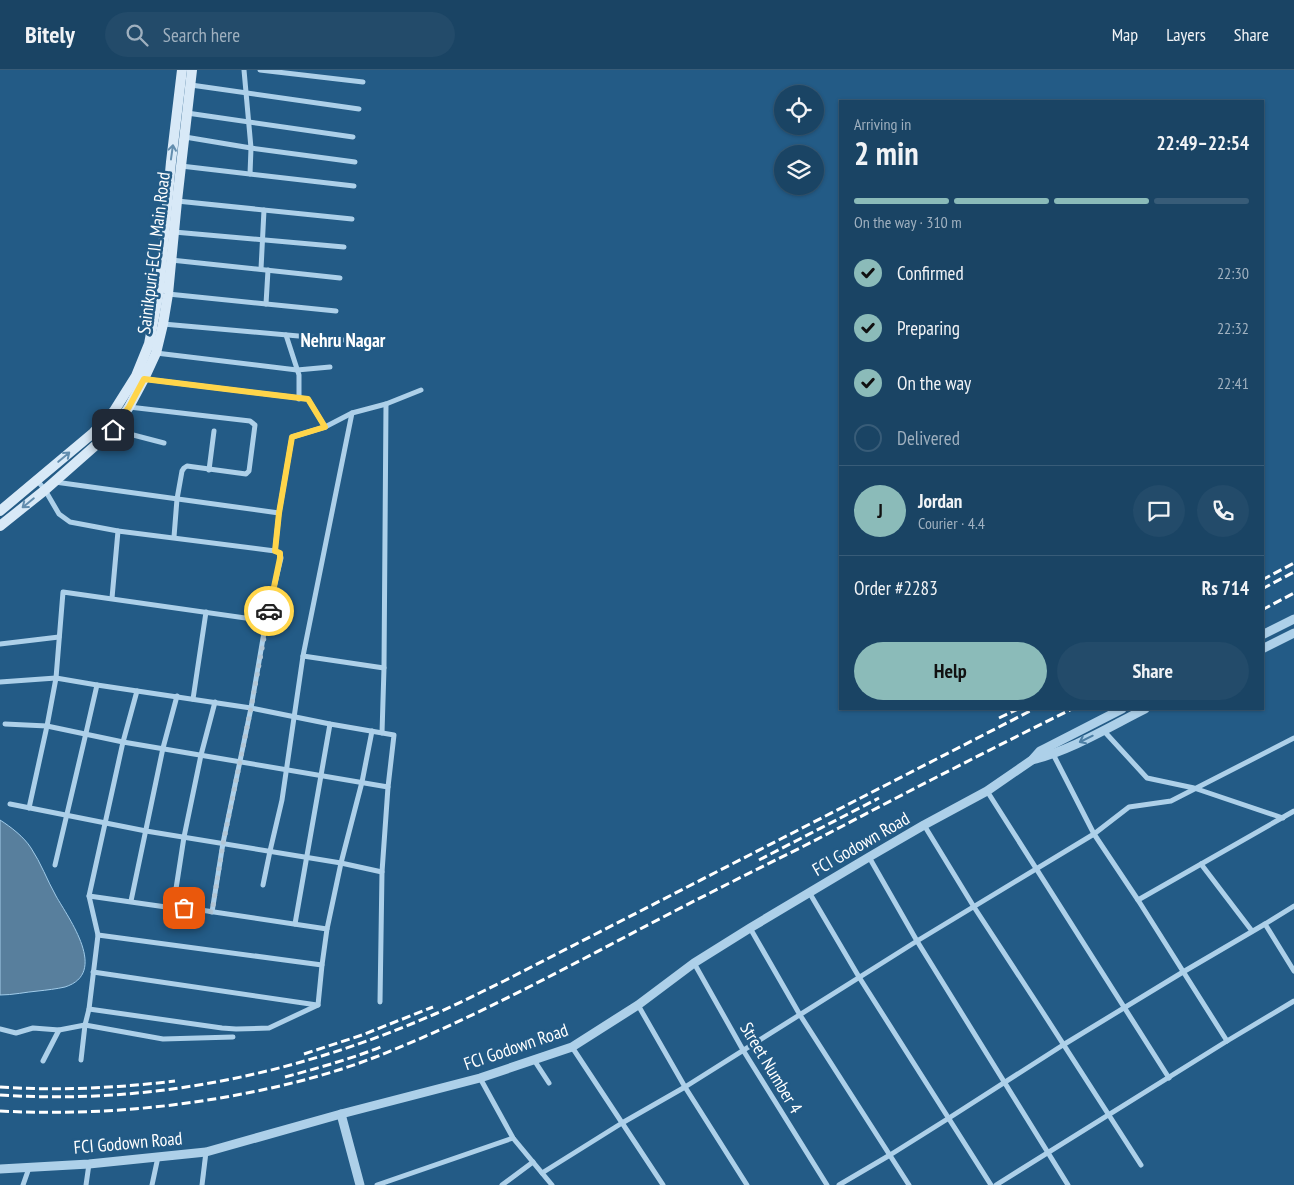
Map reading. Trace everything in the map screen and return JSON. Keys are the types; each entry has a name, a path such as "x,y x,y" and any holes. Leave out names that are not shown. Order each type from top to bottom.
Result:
{"main road":[{"name":"Sainikpuri-ECIL Main Road","path":"0,510 93,433 114,411 136,376 149,344 159,291 182,70"},
{"name":"Sainikpuri-ECIL Main Road","path":"0,526 45,490 113,430 129,407 156,353 168,294 170,260 192,70"}],"street":[{"path":"244,70 250,122 250,174"},
{"path":"260,70 364,82"},
{"path":"191,85 360,110"},
{"path":"187,112 353,137"},
{"path":"184,137 355,162"},
{"path":"181,166 354,186"},
{"path":"177,201 352,219"},
{"path":"261,269 264,210"},
{"path":"174,232 344,247"},
{"path":"170,260 340,278"},
{"path":"266,304 268,270"},
{"path":"168,294 336,311"},
{"path":"163,324 344,340"},
{"path":"286,335 299,376 299,399"},
{"path":"156,353 297,370 330,367"},
{"path":"144,379 308,399 325,427"},
{"path":"275,551 279,513 292,437 325,427 352,413 386,404 421,390"},
{"path":"382,733 386,404"},
{"path":"129,407 254,423 248,472 244,474 187,466 184,468 177,499 174,537"},
{"path":"263,886 282,800 303,656 352,413"},
{"path":"113,430 164,443"},
{"path":"210,470 214,431"},
{"path":"37,480 59,514 70,522 118,531 174,537 280,553 223,844 212,912"},
{"path":"54,482 279,513"},
{"path":"112,598 118,531"},
{"path":"29,808 56,678 63,592 266,622"},
{"path":"193,699 206,612"},
{"path":"1264,634 1294,619"},
{"path":"1264,648 1291,634 1281,626"},
{"path":"0,644 59,637"},
{"path":"303,656 384,668"},
{"path":"0,682 56,678 251,708 394,735 382,872 380,1002"},
{"path":"55,865 97,685"},
{"path":"81,1060 98,935 89,896 137,690"},
{"path":"132,901 163,748 177,696"},
{"path":"173,908 184,837 201,755 215,702"},
{"name":"FCI Godown Road","path":"0,1169 89,1164 206,1152 480,1078 572,1047 638,1005 694,963 750,928 869,857 987,791 1032,760 1040,751 1120,710"},
{"name":"FCI Godown Road","path":"1032,760 1053,754 1143,710"},
{"path":"5,724 47,726 124,742 388,787"},
{"path":"295,924 330,724"},
{"path":"1103,730 1147,778 1194,788 1283,818"},
{"path":"318,1005 327,929 341,863 362,782 372,731"},
{"path":"542,1172 685,1087 917,941 1094,834 1129,807 1171,801 1294,738"},
{"path":"1053,754 1094,834 1227,1041"},
{"path":"987,791 1169,1078"},
{"path":"10,804 146,831 341,863 382,872"},
{"path":"1138,900 1294,811"},
{"path":"924,826 974,907 1141,1165"},
{"path":"869,857 917,941 1068,1185"},
{"path":"1201,864 1252,931"},
{"path":"810,892 859,977 991,1185"},
{"path":"89,896 327,929"},
{"path":"839,1185 1005,1084 1063,1045 1294,906"},
{"path":"1265,924 1294,971"},
{"path":"750,928 800,1015 909,1185"},
{"path":"98,935 322,965"},
{"name":"Street Number 4","path":"694,963 744,1050 827,1185"},
{"path":"93,972 318,1005"},
{"path":"996,1185 1227,1041 1294,1002"},
{"path":"89,1009 236,1029 269,1028 318,1005"},
{"path":"638,1005 685,1087 747,1185"},
{"path":"0,1029 16,1033 33,1028 59,1030 85,1025 163,1039 233,1037"},
{"path":"43,1061 59,1030"},
{"path":"572,1047 663,1185"},
{"path":"534,1060 548,1083"},
{"path":"480,1078 513,1138 552,1185"},
{"path":"341,1114 360,1185"},
{"path":"377,1185 513,1138"},
{"path":"202,1185 206,1152"},
{"path":"152,1185 158,1156"},
{"path":"502,1185 533,1162"},
{"path":"86,1185 89,1164"},
{"path":"23,1185 29,1168"}],"water":[{"path":"0,820 17,832 31,848 82,945 85,958 84,970 78,980 65,987 0,995"}],"railway":[{"path":"1264,579 1294,563"},
{"path":"1264,588 1294,572"},
{"path":"1264,609 1294,593"},
{"path":"999,718 1016,710"},
{"path":"0,1095 56,1097 168,1090 277,1069 383,1035 444,1010 504,981 1032,710"},
{"path":"0,1111 85,1112 170,1105 245,1093 301,1081 373,1058 501,1001 1070,710"},
{"path":"759,860 879,798"},
{"path":"304,1054 362,1035 433,1007"},
{"path":"285,1077 322,1067 383,1046"},
{"path":"0,1087 88,1088 175,1081"}],"way so far":[{"path":"184,908 212,912 223,844 269,611"}],"district":[{"name":"Nehru Nagar","path":"343,340"}],"route":[{"path":"113,430 129,407 144,379 308,399 325,427 292,437 279,513 275,551 280,553 280,558 269,611"}]}
